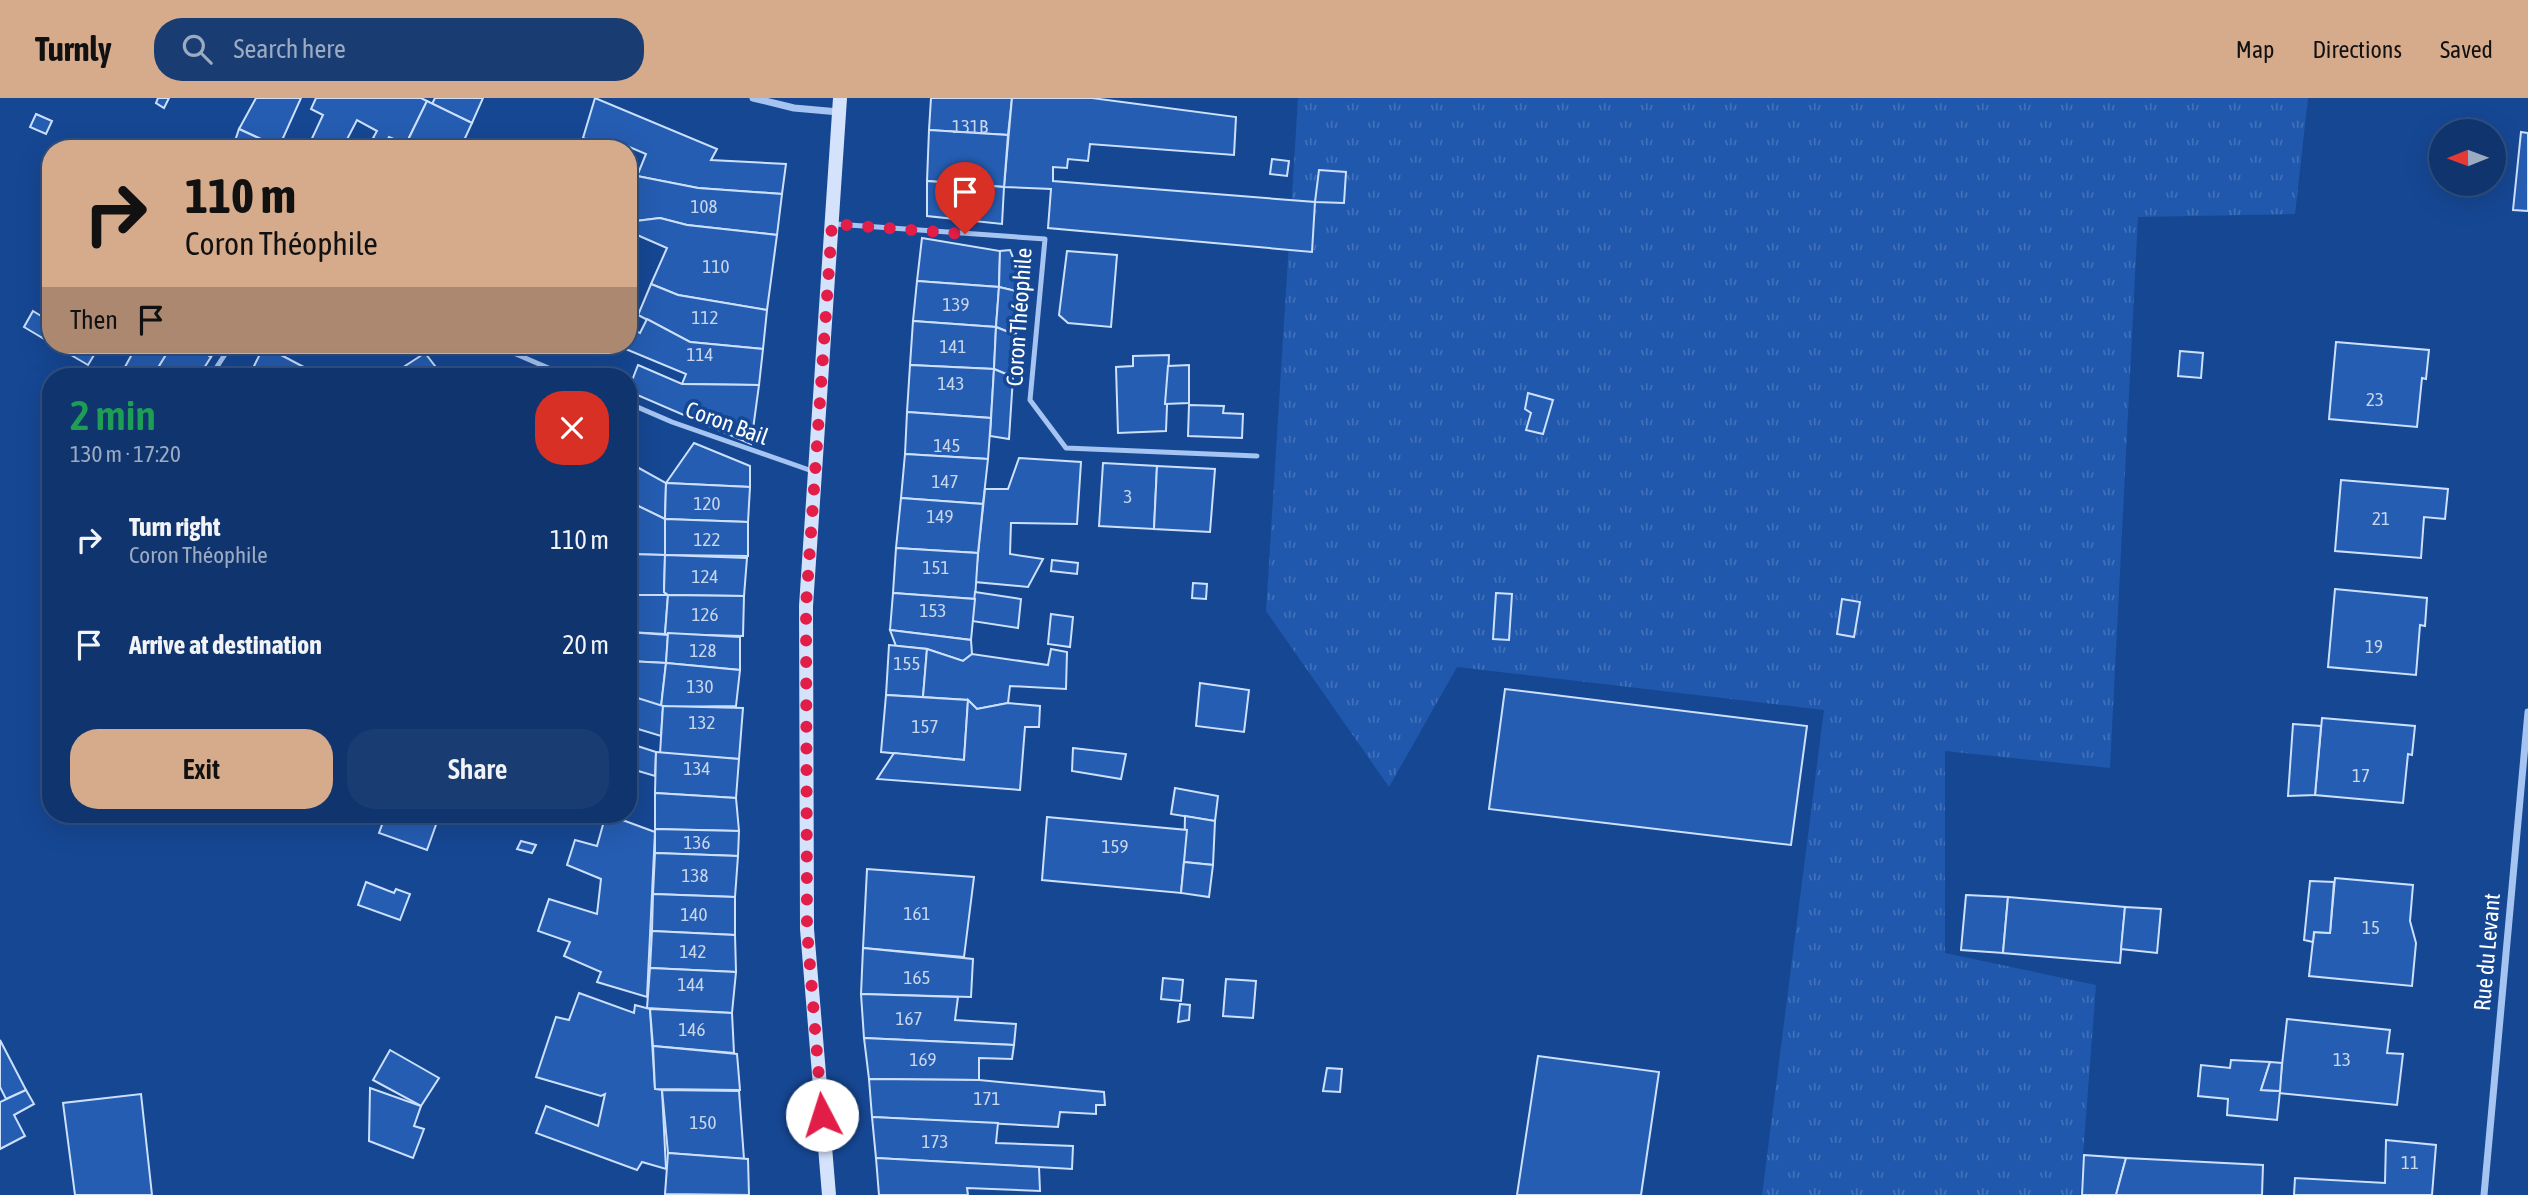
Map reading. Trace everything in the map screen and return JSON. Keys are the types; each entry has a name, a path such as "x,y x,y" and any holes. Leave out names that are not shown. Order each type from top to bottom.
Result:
{"street":[{"path":"753,98 794,108 839,105 806,606 807,929 829,1195"},
{"name":"Rue du Levant","path":"2484,1195 2528,712"}],"lane":[{"name":"Coron Théophile","path":"832,224 1045,239 1031,400 1066,448 1257,456"},
{"path":"516,354 548,368"},
{"name":"Coron Bail","path":"637,407 672,422 815,472"}],"green space":[{"path":"1298,98 2308,98 2295,214 2138,217 2110,768 1945,751 1945,953 2096,985 2080,1195 1762,1195 1824,710 1457,667 1389,787 1266,611"}],"building":[{"path":"158,98 169,98 164,108 156,103"},
{"path":"256,98 301,98 282,140 263,140 239,129"},
{"path":"316,98 421,98 427,101 408,140 389,137 387,140 377,140 373,138 377,131 357,120 347,140 311,140 323,115 311,109"},
{"path":"435,98 483,98 472,123 432,104"},
{"path":"595,98 717,149 711,160 786,164 782,194 698,188 637,176 646,154 637,150 637,140 583,138"},
{"path":"931,98 1012,98 1008,135 929,130"},
{"path":"1012,98 1092,98 1236,117 1234,155 1090,144 1088,161 1068,159 1067,168 1053,167 1053,181 1315,202 1312,252 1048,228 1051,189 1004,187"},
{"path":"427,101 472,123 464,140 408,140"},
{"path":"36,114 52,121 46,134 30,127"},
{"path":"239,129 263,140 235,140"},
{"path":"929,130 1008,135 1004,187 927,181"},
{"path":"2521,132 2528,133 2528,211 2513,210"},
{"path":"1272,159 1289,161 1287,176 1270,174"},
{"path":"1319,170 1346,172 1344,203 1315,202"},
{"path":"637,176 698,188 782,194 777,235 687,225 660,218 637,221"},
{"path":"927,181 1004,187 1002,224 927,216"},
{"path":"660,218 687,225 777,235 767,310 678,295 651,284 667,248 637,235 637,221"},
{"path":"922,238 1000,251 999,287 917,281"},
{"path":"1010,250 1021,278 1020,292 999,287 1000,251"},
{"path":"1067,251 1117,255 1111,327 1068,323 1059,315"},
{"path":"917,281 999,287 996,327 913,321"},
{"path":"651,284 678,295 767,310 763,349 690,342 638,315"},
{"path":"999,287 1020,292 1016,335 996,327"},
{"path":"33,311 42,316 42,338 24,327"},
{"path":"647,319 690,342 763,349 759,385 682,384 686,374 637,354 637,332 640,333"},
{"path":"913,321 996,327 994,369 910,365"},
{"path":"996,327 1016,335 1013,377 994,369"},
{"path":"2336,342 2429,350 2426,379 2422,378 2417,427 2329,419"},
{"path":"2180,351 2203,353 2201,378 2178,376"},
{"path":"69,354 95,354 88,365"},
{"path":"132,354 166,354 158,368 124,368"},
{"path":"166,354 206,354 211,357 204,368 158,368"},
{"path":"260,354 279,354 306,368 258,368 254,366"},
{"path":"426,354 435,366 406,368 405,366"},
{"path":"1169,355 1166,431 1118,433 1116,367 1133,366 1133,356"},
{"path":"638,365 682,384 759,385 751,444 637,395"},
{"path":"910,365 994,369 991,418 907,412"},
{"path":"1189,365 1189,403 1165,404 1168,366"},
{"path":"994,369 1013,377 1009,439 990,436"},
{"path":"1528,393 1553,400 1543,434 1526,430 1531,413 1525,409"},
{"path":"1189,405 1224,406 1223,413 1243,414 1242,438 1188,436"},
{"path":"907,412 991,418 988,459 905,454"},
{"path":"694,443 750,466 750,487 666,483"},
{"path":"905,454 988,459 983,504 901,498"},
{"path":"1019,458 1081,462 1077,524 1011,523 1010,554 1043,559 1028,587 975,582 985,489 1008,489"},
{"path":"1103,463 1157,466 1154,529 1099,526"},
{"path":"1157,466 1215,469 1210,532 1154,529"},
{"path":"637,467 666,483 665,519 637,505"},
{"path":"2341,480 2448,489 2445,519 2424,517 2421,558 2335,551"},
{"path":"666,483 750,487 748,522 665,519"},
{"path":"901,498 983,504 978,553 896,548"},
{"path":"637,505 665,519 665,555 637,554"},
{"path":"665,519 748,522 748,556 665,555"},
{"path":"896,548 978,553 975,599 893,593"},
{"path":"637,554 665,555 664,592 668,595 637,595"},
{"path":"665,555 747,558 744,596 668,595 664,592"},
{"path":"1052,560 1078,563 1077,574 1051,571"},
{"path":"1193,583 1207,584 1206,599 1192,598"},
{"path":"2335,589 2427,598 2425,626 2420,625 2416,675 2328,667"},
{"path":"975,592 1021,599 1018,628 972,621"},
{"path":"893,593 975,599 971,640 890,630"},
{"path":"1496,593 1512,594 1509,640 1493,639"},
{"path":"637,595 668,595 665,634 637,632"},
{"path":"668,595 744,596 743,636 665,634"},
{"path":"1842,599 1860,602 1854,637 1837,634"},
{"path":"1051,614 1073,617 1070,647 1048,644"},
{"path":"890,630 971,640 972,654 963,661 927,649 896,646"},
{"path":"637,633 668,635 666,663 637,661"},
{"path":"668,633 740,637 740,670 666,663"},
{"path":"889,645 927,649 923,697 886,695"},
{"path":"927,649 963,661 972,654 1048,665 1051,649 1067,652 1066,689 1010,686 1008,703 977,709 968,700 923,697"},
{"path":"637,661 666,663 661,707 637,698"},
{"path":"666,663 740,670 736,706 661,707"},
{"path":"1200,683 1249,690 1244,732 1196,726"},
{"path":"1505,689 1807,726 1791,845 1489,809"},
{"path":"886,695 968,700 964,760 881,752"},
{"path":"637,698 663,706 661,736 637,729"},
{"path":"968,700 977,709 1008,703 1040,706 1039,727 1025,727 1020,790 877,779 894,753 964,760"},
{"path":"663,706 743,708 739,759 660,754"},
{"path":"2322,718 2415,726 2412,755 2408,754 2403,803 2315,795"},
{"path":"2293,724 2321,726 2315,795 2288,796"},
{"path":"637,746 656,752 655,776 637,771"},
{"path":"1073,748 1126,754 1121,779 1072,771"},
{"path":"656,752 739,759 736,798 655,793"},
{"path":"1175,788 1218,796 1215,821 1171,814"},
{"path":"655,793 736,798 739,831 655,829"},
{"path":"1185,816 1215,821 1213,865 1184,862"},
{"path":"1047,817 1187,830 1181,893 1042,880"},
{"path":"383,823 437,823 427,850 379,833"},
{"path":"603,823 630,823 655,832 647,997 597,982 601,972 564,956 570,942 538,931 549,899 597,914 601,879 567,865 575,840 597,846"},
{"path":"655,829 739,831 738,856 655,853"},
{"path":"521,841 536,845 532,853 517,849"},
{"path":"655,853 738,856 735,897 653,894"},
{"path":"1184,862 1213,865 1209,897 1181,893"},
{"path":"867,869 974,877 964,957 863,948"},
{"path":"2335,878 2413,885 2410,921 2416,943 2412,986 2309,976 2314,932 2330,933"},
{"path":"2310,881 2334,882 2330,933 2314,932 2313,942 2304,940"},
{"path":"366,882 394,893 396,889 410,894 400,920 358,905"},
{"path":"653,894 735,897 735,935 652,931"},
{"path":"1966,895 2008,897 2003,953 1961,950"},
{"path":"2008,897 2125,907 2120,963 2003,953"},
{"path":"2125,907 2161,909 2157,953 2121,949"},
{"path":"652,931 735,935 736,972 650,968"},
{"path":"863,948 973,959 971,997 861,994"},
{"path":"650,968 736,972 732,1013 647,1008"},
{"path":"1163,978 1183,980 1181,1001 1161,999"},
{"path":"1226,979 1256,981 1253,1018 1223,1016"},
{"path":"579,993 634,1013 635,1005 650,1009 655,1089 662,1090 666,1169 642,1162 637,1170 536,1133 546,1106 598,1126 605,1094 601,1096 536,1077 556,1017 569,1020"},
{"path":"861,994 958,997 955,1020 1016,1024 1014,1045 864,1038"},
{"path":"1180,1004 1190,1005 1189,1020 1178,1022"},
{"path":"650,1009 732,1013 734,1053 653,1046"},
{"path":"2287,1019 2390,1030 2387,1053 2403,1054 2397,1105 2279,1093"},
{"path":"864,1038 1014,1045 1012,1059 979,1058 979,1080 869,1079"},
{"path":"0,1040 26,1090 6,1099 0,1087"},
{"path":"653,1046 737,1054 740,1090 655,1089"},
{"path":"390,1050 439,1078 421,1106 373,1080"},
{"path":"1538,1056 1659,1072 1641,1195 1517,1195"},
{"path":"2231,1060 2270,1062 2261,1090 2280,1091 2277,1120 2227,1115 2228,1099 2198,1096 2201,1065 2230,1068"},
{"path":"2270,1062 2282,1063 2280,1091 2261,1090"},
{"path":"1327,1068 1342,1069 1340,1092 1323,1091"},
{"path":"869,1079 979,1080 1104,1092 1105,1105 1096,1105 1096,1114 1060,1112 1058,1127 872,1117"},
{"path":"370,1088 421,1106 414,1126 424,1129 413,1158 369,1141"},
{"path":"26,1090 34,1104 14,1115 25,1136 0,1149 0,1102"},
{"path":"662,1090 739,1091 744,1159 668,1153"},
{"path":"141,1094 152,1195 75,1195 63,1103"},
{"path":"872,1117 998,1123 996,1143 1073,1146 1072,1169 876,1158"},
{"path":"2386,1140 2436,1145 2432,1195 2294,1195 2295,1178 2385,1183"},
{"path":"668,1153 748,1159 749,1195 665,1194"},
{"path":"2084,1155 2126,1158 2116,1195 2082,1195"},
{"path":"876,1158 1039,1167 1040,1191 967,1188 968,1195 879,1195"},
{"path":"2126,1158 2263,1165 2262,1195 2116,1195"}],"route":[{"path":"822,1115 807,929 806,606 832,224 965,234"}]}
